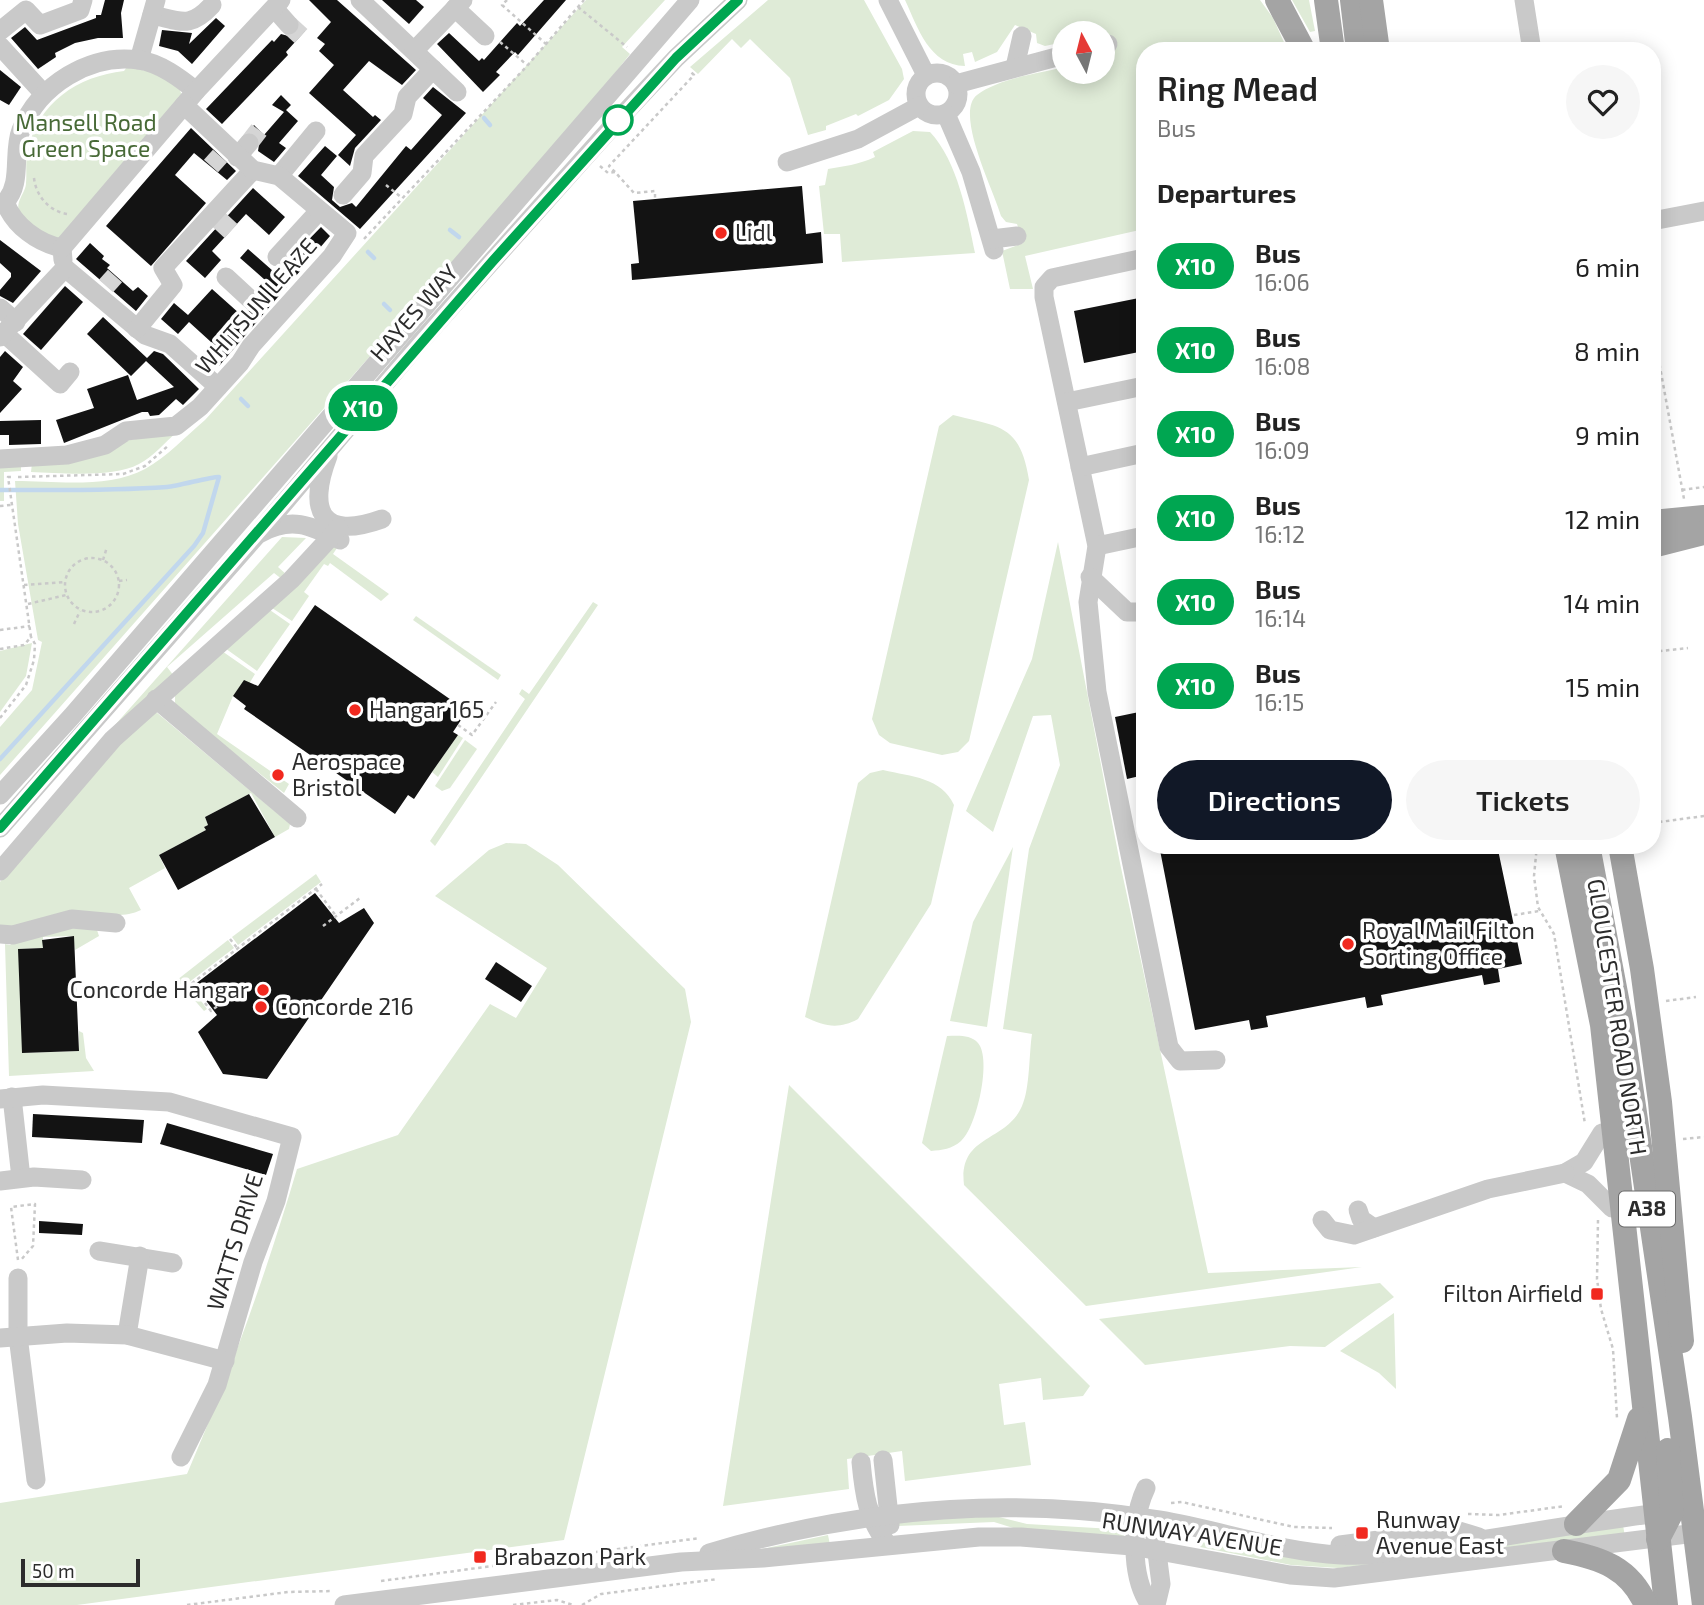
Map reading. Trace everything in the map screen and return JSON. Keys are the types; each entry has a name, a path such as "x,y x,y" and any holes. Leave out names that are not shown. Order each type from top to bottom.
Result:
{"main road":[{"path":"1277,0 1299,42"},
{"path":"1326,0 1332,42"},
{"path":"1352,0 1357,42"},
{"path":"1371,0 1377,42"},
{"path":"1661,521 1704,517"},
{"path":"1661,535 1704,526"},
{"path":"1661,544 1704,534"},
{"path":"1556,854 1587,1023 1593,1133 1612,1208 1615,1231 1627,1258"},
{"name":"GLOUCESTER ROAD NORTH","path":"1568,854 1612,1025 1627,1258 1642,1408 1687,1518 1703,1605"},
{"name":"GLOUCESTER ROAD NORTH","path":"1589,854 1612,1025 1678,1405"},
{"path":"1622,854 1642,969 1665,1143 1682,1339 1678,1405 1667,1438 1687,1518 1658,1539 1666,1605"},
{"path":"1678,1405 1704,1472"},
{"path":"1573,1515 1619,1480 1630,1455 1642,1408"},
{"path":"1564,1551 1593,1558 1625,1573 1646,1605"}],"street":[{"path":"0,31 26,10 40,25 80,10 83,0"},
{"path":"360,0 457,92"},
{"name":"HAYES WAY","path":"0,795 72,716 638,57 690,0"},
{"name":"HAYES WAY","path":"0,828 258,534 333,442 618,120 676,58 738,0"},
{"path":"888,0 926,75"},
{"path":"1524,0 1531,42"},
{"path":"218,387 170,344 137,329 101,291 65,268 62,248 190,98 277,4 289,25"},
{"path":"414,51 459,4 485,36"},
{"path":"62,248 41,244 9,213 2,202 15,185 20,132 30,111 44,94 86,66 139,60 154,8 184,23 198,21 212,5"},
{"path":"1014,67 1022,36"},
{"path":"0,46 44,94"},
{"path":"956,84 1052,58"},
{"name":"WHITSUN LEAZE","path":"4,468 105,445 126,431 176,426 200,407 218,387 263,312 332,257 347,233 330,207 279,176 253,170 169,71 139,60"},
{"path":"277,257 362,173 364,156 403,114 407,97 433,69"},
{"path":"943,73 956,84 958,97 946,114 936,116 919,106 915,93 926,75 943,73"},
{"path":"787,162 858,139 919,106"},
{"path":"946,114 971,172 993,245 1017,236"},
{"path":"279,176 316,131"},
{"path":"137,329 173,285 163,268 215,216 253,170"},
{"path":"1661,219 1704,211"},
{"path":"1136,260 1065,274 1052,278 1044,287 1097,545 1088,602 1097,692 1169,1047 1180,1061 1216,1060"},
{"path":"7,331 65,268"},
{"path":"226,277 263,312"},
{"path":"0,308 7,331 61,384 70,372"},
{"path":"1067,402 1136,388"},
{"path":"333,442 321,472 318,494 326,516 338,535"},
{"path":"1080,467 1136,455"},
{"path":"0,871 113,739 156,699 338,535 382,519"},
{"path":"258,534 281,523 300,522 338,535"},
{"path":"1097,545 1136,538"},
{"path":"1090,577 1127,612 1136,612"},
{"path":"156,699 296,818"},
{"path":"0,934 13,935 72,919 116,923"},
{"name":"WATTS DRIVE","path":"6,1098 43,1095 169,1102 292,1137 276,1201 253,1262 217,1385 181,1457"},
{"path":"6,1098 21,1178"},
{"path":"1322,1220 1330,1230 1354,1235 1374,1228 1397,1211 1565,1173 1590,1156 1593,1133"},
{"path":"1565,1173 1588,1184 1612,1208"},
{"path":"0,1181 21,1178 82,1180"},
{"path":"1357,1210 1362,1219 1374,1228"},
{"path":"99,1251 173,1263"},
{"path":"127,1335 140,1256"},
{"path":"18,1270 9,1337 36,1480"},
{"path":"9,1337 66,1333 127,1335 225,1361"},
{"path":"883,1460 879,1515 888,1545"},
{"path":"861,1462 863,1496 879,1515"},
{"name":"RUNWAY AVENUE","path":"681,1562 756,1539 879,1515 944,1508 1020,1506 1146,1513 1301,1550 1340,1555 1373,1554 1490,1539 1573,1515 1687,1518"},
{"path":"1146,1513 1136,1547 1141,1593 1150,1605"},
{"path":"1146,1513 1158,1550 1161,1591 1156,1605"},
{"name":"RUNWAY AVENUE","path":"342,1598 681,1562 763,1558 888,1545 1021,1536 1136,1547 1290,1575 1334,1578 1658,1539"}],"path":[{"path":"507,0 502,5 546,44"},
{"path":"583,0 578,7 638,57"},
{"path":"485,36 489,32 527,66"},
{"path":"655,199 654,191 634,193 609,166 694,75 685,66"},
{"path":"598,164 608,173 615,172"},
{"path":"15,177 34,177 36,190 44,200 57,212 69,214"},
{"path":"386,185 402,198"},
{"path":"1661,373 1684,499"},
{"path":"0,718 30,677 35,644 31,637 9,483 4,468"},
{"path":"1682,490 1704,487"},
{"path":"0,506 11,505"},
{"path":"103,560 107,547"},
{"path":"90,557 110,565 119,581 115,599 100,611 81,610 66,594 65,582 69,569 78,561 90,557"},
{"path":"119,581 127,580"},
{"path":"24,585 65,582"},
{"path":"27,604 66,594"},
{"path":"74,624 81,610"},
{"path":"0,630 30,626"},
{"path":"0,649 24,645 31,637"},
{"path":"1661,651 1688,648"},
{"path":"458,725 472,735 495,702"},
{"path":"463,739 468,732"},
{"path":"1661,822 1704,816"},
{"path":"1536,854 1534,876 1539,911 1554,934 1586,1124 1593,1133"},
{"path":"211,1011 191,985 322,884"},
{"path":"316,889 336,916"},
{"path":"323,926 360,898"},
{"path":"1514,915 1539,911"},
{"path":"230,939 238,949"},
{"path":"1659,1002 1696,997"},
{"path":"207,1014 228,998"},
{"path":"1678,1140 1704,1137"},
{"path":"1588,1184 1586,1195 1598,1220 1597,1279 1601,1309 1613,1349 1618,1429"},
{"path":"35,1204 33,1246 18,1270 11,1207 35,1204"},
{"name":"RUNWAY AVENUE","path":"1146,1513 1182,1502 1294,1527 1337,1528"},
{"path":"1458,1514 1573,1515"},
{"path":"371,1584 391,1578 711,1536"},
{"path":"187,1605 288,1592 342,1598"},
{"path":"513,1605 557,1600 573,1605"}],"green space":[{"path":"586,0 665,0 622,47 630,54 575,124 0,775 0,727 32,690 42,642 38,640 18,524 15,481 98,482 115,479 145,469 169,452 205,420"},
{"path":"768,0 864,0 902,69 904,79 889,100 858,116 856,114 826,126 826,130 808,135 790,78 750,39 741,48 732,39 698,74 690,67"},
{"path":"905,0 1260,0 1273,18 1284,42 1136,42 1136,231 1025,256 1033,289 1010,289 1002,251 1023,243 1017,224 1006,222 1001,216 984,171 973,135 971,104 977,95 996,84 1052,70 1052,84 1115,84 1115,21 1052,21 1052,45 1045,46 1037,43 1036,34 1015,25 997,52 975,62 972,52 963,54 965,66 942,59 926,43"},
{"path":"1292,0 1309,0 1315,31 1310,32"},
{"name":"Mansell Road Green Space","path":"127,67 157,73 177,83 183,98 59,238 47,239 25,220 19,209 33,134 40,119 62,95 91,79 124,71"},
{"path":"913,131 930,132 948,158 960,189 975,253 842,262 840,234 824,234 819,186 825,185 828,169 857,164 875,157 873,152"},
{"path":"953,415 984,422 1006,431 1020,448 1029,480 969,741 958,752 942,755 890,743 879,735 872,719 939,426"},
{"path":"177,432 149,457 128,468 86,474 31,472 32,463 118,442"},
{"path":"0,465 21,465 21,471 4,472 4,501 0,501"},
{"path":"282,537 306,538 278,567 287,575 283,580 274,573 167,667 174,676 83,761"},
{"path":"1058,542 1120,863 1208,1273 1362,1267 1086,1306 964,1185 964,1168 968,1156 975,1147 1015,1118 1027,1090 1032,1034 1003,1029 1029,849 1060,765 1051,715 1033,716 993,832 966,811 1032,659"},
{"path":"334,545 339,545 333,554 389,594 381,601 330,563 328,566 324,564 304,592 309,596 292,621 269,606"},
{"path":"593,602 598,605 435,846 430,841 525,699 519,694 522,689 529,694"},
{"path":"267,608 290,624 257,671 222,646"},
{"path":"416,616 501,675 498,680 413,620"},
{"path":"32,643 26,676 0,712 0,651"},
{"path":"219,649 255,674 249,684 244,681 233,696 217,734 289,784 284,793 175,706 175,694"},
{"path":"156,712 290,824 289,829 275,837 251,793 205,817 208,825 204,827 206,830 159,855 165,868 129,888 141,910 123,915 80,915 24,926 0,927 0,882 38,832 118,742"},
{"path":"458,735 463,738 438,777 432,772"},
{"path":"465,740 477,749 450,788 442,791 435,786"},
{"path":"883,770 933,783 942,789 954,805 931,904 858,1019 837,1026 818,1023 805,1017 858,783 870,773"},
{"path":"506,843 526,844 558,865 685,989 691,1022 564,1540 77,1605 0,1605 0,1503 187,1474 246,1323 297,1169 398,1135 490,1004 516,1018 547,968 435,896 489,850"},
{"path":"1013,847 987,1027 950,1021 973,922"},
{"path":"316,874 321,882 238,945 232,937"},
{"path":"54,927 96,927 99,936 75,950 73,936 43,937 43,948 19,949 23,1053 79,1051 79,1031 83,1033 86,1058 94,1071 9,1076 5,944 10,945 18,939"},
{"path":"228,940 234,948 188,983 207,1009 204,1011 177,980"},
{"path":"947,1036 967,1037 978,1043 984,1063 981,1093 972,1122 961,1141 943,1150 931,1151 922,1143"},
{"path":"789,1085 1090,1386 1083,1396 1043,1400 1041,1378 999,1384 1004,1425 1025,1422 1031,1465 905,1481 902,1451 847,1459 849,1489 723,1506"},
{"path":"1380,1283 1394,1297 1325,1347 1290,1346 1145,1365 1099,1319"},
{"path":"1394,1313 1396,1389 1379,1373 1340,1351"},
{"path":"960,1516 995,1516 1027,1524 1113,1529 1124,1534 1124,1537 1020,1530 994,1522 898,1526 897,1523"},
{"path":"1623,1525 1625,1537 1338,1568 1291,1565 1200,1547 1202,1537 1278,1555"},
{"path":"828,1535 830,1545 752,1551"}],"building":[{"path":"105,0 124,0 121,13 123,38 98,38 75,43 55,53 56,57 38,69 11,38 25,27 37,40 96,18 96,15 101,15"},
{"path":"309,0 337,0 416,70 402,85 369,61 343,90 373,117 375,115 381,120 355,148 350,166 338,155 356,135 309,93 334,65 319,51 325,44 317,38 331,22"},
{"path":"382,0 416,0 424,7 409,24"},
{"path":"544,0 566,0 518,55 515,52 496,72 500,75 483,92 437,44 449,33 479,61 482,58 484,60 517,23 520,26"},
{"path":"216,18 225,26 192,64 178,51 159,46 162,30 192,33 189,44"},
{"path":"301,27 305,31 286,52 288,55 222,124 206,109 272,40 274,42 281,34 292,37"},
{"path":"0,70 21,87 9,105 0,100"},
{"path":"433,87 466,113 360,229 298,176 325,146 337,156 321,175 334,187 332,200 340,207 352,203 356,207 406,146 411,150 442,115 423,98"},
{"path":"281,95 291,105 286,110 298,121 279,143 286,148 274,162 258,151 260,138 249,131 254,125 264,135 284,112 272,105"},
{"path":"191,128 236,171 227,180 194,153 175,175 206,203 151,266 106,226"},
{"name":"Lidl","path":"802,186 806,234 821,232 823,263 632,280 631,264 639,263 633,201"},
{"path":"253,188 285,217 269,235 246,214 212,251 221,260 205,278 186,261"},
{"path":"321,227 330,236 219,366 203,351 211,342 189,322 178,334 161,319 174,303 188,315 212,289 240,314 244,310 256,312 264,303 257,289 265,280 240,258 248,249 273,271 281,268"},
{"path":"0,240 41,271 13,303 0,296 0,290 11,277 11,273 0,263"},
{"path":"90,243 104,256 102,259 110,265 107,268 133,291 138,287 148,296 136,311 76,259"},
{"path":"65,286 83,302 41,350 23,334"},
{"path":"1136,299 1136,353 1084,363 1074,311"},
{"path":"103,317 147,358 154,351 163,354 199,389 183,405 176,399 159,415 150,416 148,412 142,412 64,443 56,420 94,408 87,389 128,375 137,400 174,387 146,361 131,376 87,334"},
{"path":"5,351 23,367 13,381 22,389 0,413 0,357"},
{"path":"41,420 41,444 9,445 9,435 0,435 0,421"},
{"name":"Hangar 165","path":"315,605 467,711 453,732 458,735 414,799 408,795 395,814 244,709 246,706 233,696 244,680 258,686"},
{"path":"1136,713 1136,777 1127,779 1115,717"},
{"path":"249,794 275,837 178,890 159,855 206,830 204,827 208,825 205,817"},
{"name":"Royal Mail Filton Sorting Office","path":"1161,854 1499,854 1522,964 1498,969 1500,982 1484,985 1482,975 1381,995 1383,1005 1367,1008 1365,997 1266,1016 1268,1027 1251,1030 1249,1020 1195,1030"},
{"name":"Concorde Hangar","path":"315,893 339,923 364,908 374,923 267,1079 223,1074 198,1032 217,1015 194,985"},
{"path":"74,936 79,1051 22,1053 18,949 43,948 42,940"},
{"path":"496,962 532,986 521,1002 485,979"},
{"path":"33,1114 144,1120 142,1143 32,1137"},
{"path":"167,1123 273,1154 266,1175 160,1144"},
{"path":"39,1221 83,1224 82,1235 39,1233"}],"waterway":[{"path":"484,118 490,125"},
{"path":"450,230 459,237"},
{"path":"368,252 374,258"},
{"path":"384,304 390,310"},
{"path":"241,399 248,406"},
{"path":"0,490 146,488 219,477 203,533 194,546 0,759"}],"tunnel":[{"path":"289,25 301,36"},
{"path":"249,143 259,130"},
{"path":"211,166 220,156"},
{"path":"218,219 231,231"},
{"path":"106,286 115,276"}],"bus line":[{"name":"X10","path":"0,828 258,534 419,343 618,120 676,58 738,0"}],"place":[{"name":"Lidl","path":"721,233"},
{"name":"Hangar 165","path":"355,710"},
{"name":"Aerospace Bristol","path":"278,775"},
{"name":"Royal Mail Filton Sorting Office","path":"1348,944"},
{"name":"Concorde Hangar","path":"263,990"},
{"name":"Concorde 216","path":"261,1007"},
{"name":"Filton Airfield","path":"1597,1294"},
{"name":"Runway Avenue East","path":"1362,1533"},
{"name":"Brabazon Park","path":"480,1557"}]}
